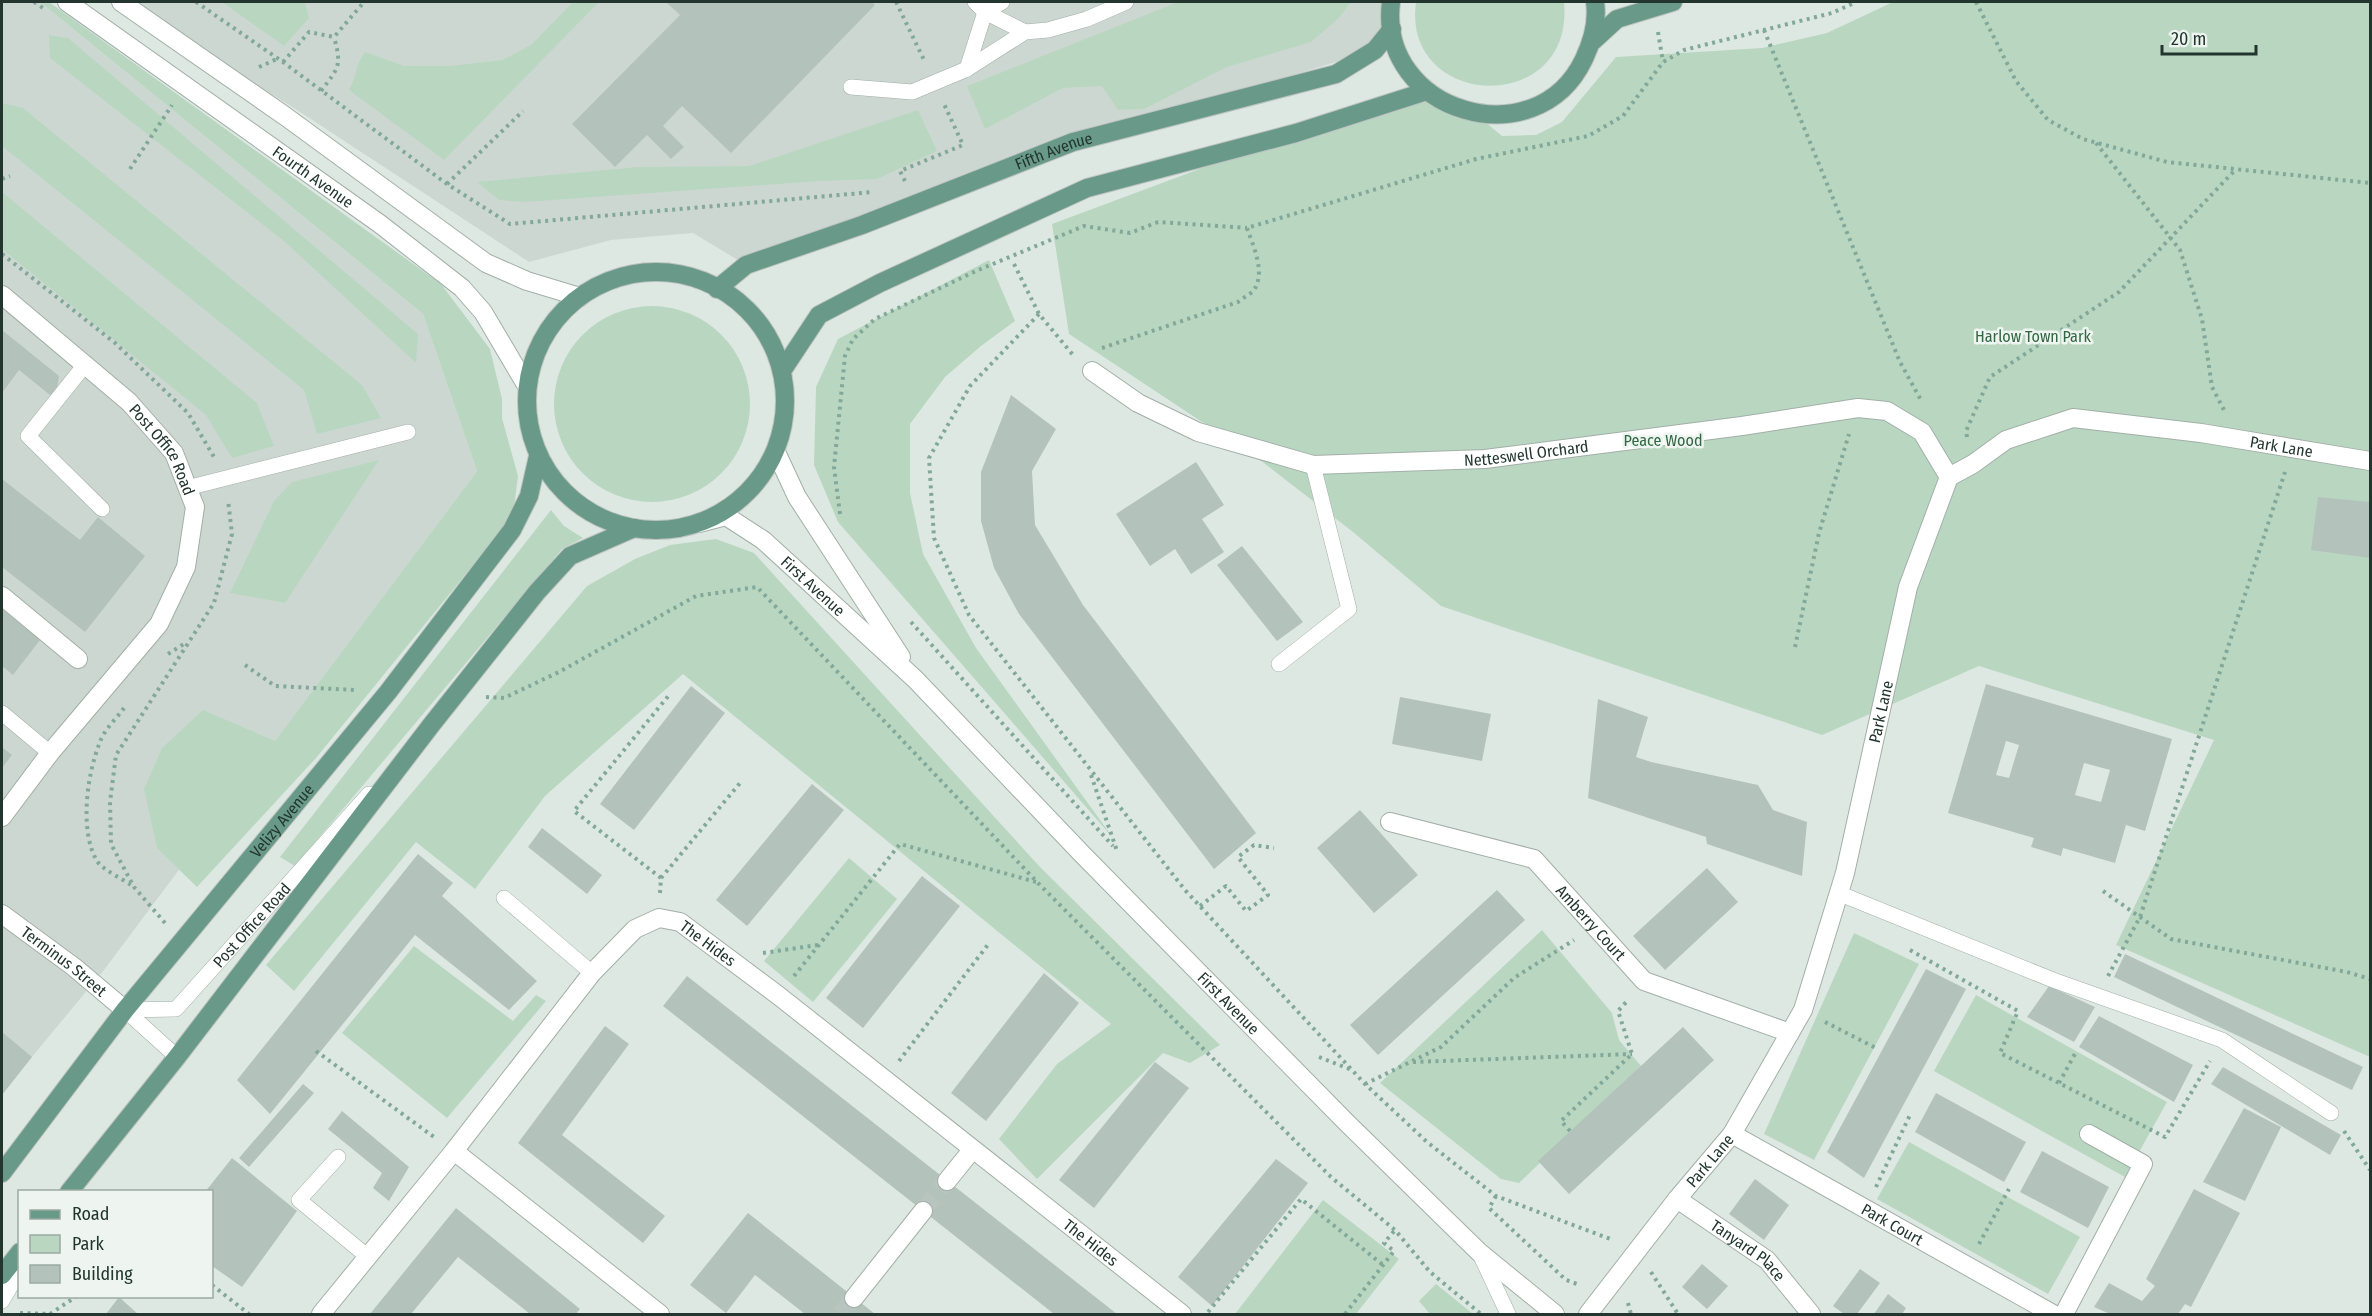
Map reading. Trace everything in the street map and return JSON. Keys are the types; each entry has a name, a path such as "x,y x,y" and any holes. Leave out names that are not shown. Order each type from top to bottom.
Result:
{"main road":[{"path":"1391,2 1392,29 1399,52 1411,74 1427,91 1457,109 1490,116 1524,111 1554,96 1578,72 1593,41 1597,15 1595,2"},
{"path":"1593,41 1617,20 1673,2"},
{"name":"Fifth Avenue","path":"717,289 746,265 862,225 1073,142 1336,74 1375,50 1392,29"},
{"path":"782,371 819,315 880,283 1088,188 1296,133 1427,91"},
{"path":"648,272 688,276 717,289 752,315 772,345 782,371 785,404 777,454 757,483 729,508 699,523 666,531 634,528 601,518 570,498 538,456 530,430 525,383 535,356 551,326 563,309 589,290 621,277 648,272"},
{"name":"Velizy Avenue","path":"2,1173 125,1010 388,692 512,530 529,496 538,456"},
{"path":"70,1190 177,1057 432,723 537,592 570,556 634,528"},
{"path":"2,1275 18,1255"}],"street":[{"name":"Fourth Avenue","path":"67,2 380,224 462,288 483,312 525,383"},
{"name":"Fourth Avenue","path":"132,4 486,263 527,281 580,297"},
{"name":"Post Office Road","path":"2,295 129,402 174,453 195,507 186,567 159,624 50,753 2,817"},
{"name":"Netteswell Orchard","path":"1092,371 1138,403 1198,432 1313,465 1485,459 1742,426 1857,408 1887,411 1922,432 1949,477"},
{"name":"Park Lane","path":"1588,1314 1677,1199 1732,1134 1803,1011 1845,873 1908,587 1949,477 1973,464 2006,440 2073,418 2239,439 2370,462"},
{"name":"First Avenue","path":"777,454 797,497 915,679"},
{"name":"First Avenue","path":"699,523 726,516 763,540 915,679 1106,878 1347,1123 1479,1252 1555,1314"},
{"path":"2,596 78,659"},
{"name":"Amberry Court","path":"1390,822 1534,859 1644,981 1790,1033"},
{"name":"Terminus Street","path":"2,914 74,967 125,1010"},
{"name":"The Hides","path":"321,1314 454,1151 592,973 635,929 659,918 680,922 779,996 1182,1314"},
{"name":"Park Court","path":"1732,1134 1967,1266 2066,1313 2143,1164 2089,1134"},
{"path":"948,1181 972,1150"},
{"path":"454,1151 660,1314"},
{"name":"Tanyard Place","path":"1677,1199 1767,1260 1811,1314"},
{"path":"854,1298 923,1211"}],"lane":[{"path":"980,7 1002,2"},
{"path":"851,87 912,92 967,69 1025,32 1048,30 1088,19 1126,2"},
{"path":"980,7 1025,32"},
{"path":"967,69 980,7"},
{"path":"84,366 28,436 102,509"},
{"path":"187,488 408,432"},
{"path":"1279,664 1349,609 1313,465"},
{"path":"2,713 50,753"},
{"name":"Post Office Road","path":"125,1010 176,1009 432,723"},
{"path":"1838,893 2053,980 2222,1040 2331,1113"},
{"path":"504,898 592,973"},
{"path":"125,1010 177,1057"},
{"path":"338,1157 299,1200 368,1257"},
{"path":"1479,1252 1508,1314"},
{"path":"2,1301 18,1273"}],"path":[{"path":"196,2 283,62 447,184 510,224 877,191"},
{"path":"334,37 364,2"},
{"path":"896,2 926,62"},
{"path":"845,523 840,513 834,467 845,356 853,339 875,319 976,271 1084,226 1130,233 1158,222 1246,228 1476,159 1588,136 1623,116 1663,62 1684,50 1832,13 1856,2"},
{"path":"1976,2 2016,81 2048,120 2083,139 2167,162 2370,183"},
{"path":"1764,30 1900,362 1923,403"},
{"path":"283,62 309,32 334,37"},
{"path":"321,91 335,72 340,59 334,37"},
{"path":"897,187 906,183 900,171 963,145 941,97"},
{"path":"130,169 173,103"},
{"path":"447,184 523,111"},
{"path":"2096,143 2180,250 2202,320 2212,387 2239,439"},
{"path":"1973,464 1966,431 1990,377 2119,292 2236,169"},
{"path":"2,179 10,176"},
{"path":"1097,350 1238,302 1253,291 1259,277 1257,258 1246,228"},
{"path":"2,254 115,343 188,413 226,479 232,534 214,603 152,703 116,755 110,802 111,844 134,887 166,924"},
{"path":"1014,264 1039,314 1075,357"},
{"path":"1039,314 970,386 929,458 934,538 969,615 1089,770 1200,906 1365,1084 1427,1142 1496,1196 1637,1250 1678,1314"},
{"path":"1796,647 1819,533 1857,408"},
{"path":"2106,979 2140,917 2293,448"},
{"path":"504,698 560,672 696,596 757,586 1038,883 1331,1177 1395,1230 1430,1272 1482,1314"},
{"path":"904,614 1125,859"},
{"path":"161,658 188,642"},
{"path":"661,878 574,812 670,694"},
{"path":"128,704 100,740 92,768 86,813 90,843 98,863 134,887"},
{"path":"1089,770 1117,850"},
{"path":"659,918 661,878 740,783"},
{"path":"779,996 900,844 1038,883"},
{"path":"1200,906 1226,886 1246,911 1268,895 1238,857 1254,845 1274,848"},
{"path":"2103,891 2171,939 2347,972 2370,979"},
{"path":"1365,1084 1441,1047 1514,978 1595,927"},
{"path":"885,1079 990,942"},
{"path":"730,959 819,945"},
{"path":"1909,950 2018,1011 2000,1053 2165,1137 2222,1040"},
{"path":"1632,1054 1618,1011 1644,981"},
{"path":"1803,1011 1876,1048"},
{"path":"316,1051 454,1151"},
{"path":"1309,1052 1352,1070"},
{"path":"2059,1083 2076,1052"},
{"path":"1410,1062 1632,1054"},
{"path":"1570,1131 1562,1121 1632,1054"},
{"path":"2331,1113 2370,1170"},
{"path":"1865,1209 1910,1114"},
{"path":"1967,1266 2009,1189"},
{"path":"1496,1196 1489,1208 1566,1280 1575,1286 1583,1286"},
{"path":"1205,1314 1301,1199 1383,1265"},
{"path":"1345,1314 1394,1251 1384,1243 1395,1230"},
{"path":"213,1286 249,1314"},
{"path":"12,1313 50,1314 74,1298"}],"shaded area":[{"path":"2,2 40,2 423,314 477,471 104,970 2,1093"},
{"path":"141,2 1396,2 1375,50 1073,142 746,265 693,233 611,240 529,262 294,108 134,10"}],"green space":[{"path":"40,2 49,2 441,284 490,349 502,399 502,418 518,476 513,516 316,758 197,887 157,848 144,789 162,748 203,710 275,741 477,471 423,314"},
{"path":"222,2 305,2 309,18 284,46"},
{"path":"573,2 599,2 444,160 349,90 365,52 404,66 450,66 502,60 531,45"},
{"path":"1178,2 1351,2 1339,18 1311,42 1227,67 1144,109 1118,110 1102,86 1063,88 985,129 967,86"},
{"path":"1416,2 1564,2 1560,39 1543,66 1518,81 1488,86 1459,80 1434,64 1419,38"},
{"name":"Harlow Town Park","path":"1893,2 2370,2 2370,1057 2116,945 2214,740 1979,666 1822,735 1441,606 1353,532 1264,463 1069,334 1052,224 1296,133 1427,91 1473,112 1502,136 1536,135 1562,122 1616,57 1762,48 1827,33"},
{"path":"49,35 68,38 418,334 416,363 285,242 50,58"},
{"path":"2,103 23,108 362,385 381,418 317,434 304,390 2,146"},
{"path":"918,110 937,151 877,179 525,202 499,200 477,182 638,167 749,166"},
{"path":"2,192 257,403 274,446 232,458 206,415 2,249"},
{"path":"989,260 1015,321 945,377 910,424 910,493 923,554 976,648 1113,838 838,522 814,465 816,387 838,339"},
{"path":"652,306 671,308 689,314 706,323 721,335 733,350 742,367 748,385 750,404 748,423 742,441 733,458 721,473 706,485 689,494 671,500 652,502 633,500 615,494 598,485 583,473 571,458 562,441 556,423 554,404 556,385 562,367 571,350 583,335 598,323 615,314 633,308"},
{"path":"379,460 285,603 230,593 274,501 292,482"},
{"path":"551,510 564,526 583,538 562,549 295,866 280,857"},
{"path":"716,539 754,553 1040,867 1220,1045 1190,1063 1163,1053 1037,1179 999,1139 1057,1064 1111,1024 683,674 545,796 475,889 416,842 294,991 266,965 587,586 635,559 670,545"},
{"path":"849,858 897,899 813,1002 764,961"},
{"path":"1542,930 1612,1013 1619,1040 1641,1066 1519,1183 1501,1179 1380,1083"},
{"path":"1854,933 1919,964 1814,1160 1764,1134"},
{"path":"414,946 513,1021 536,995 546,1001 447,1118 342,1033"},
{"path":"1976,995 2167,1102 2125,1177 1934,1071"},
{"path":"1909,1142 2080,1237 2048,1294 1877,1199"},
{"path":"1323,1200 1399,1259 1356,1314 1235,1314"},
{"path":"1436,1284 1473,1314 1430,1314 1419,1301"}],"building":[{"path":"666,2 872,2 875,5 731,153 682,106 663,126 684,147 671,159 647,135 615,167 572,124 680,15"},
{"path":"2,330 59,376 55,399 19,370 2,393"},
{"path":"1011,395 1056,429 1032,471 1035,525 1083,605 1256,833 1214,869 1019,614 994,568 981,521 981,472"},
{"path":"1196,462 1224,505 1202,519 1224,552 1191,574 1175,549 1150,566 1116,514"},
{"path":"2,479 80,540 98,517 145,556 85,632 2,567"},
{"path":"2318,497 2370,502 2370,558 2311,550"},
{"path":"1242,546 1303,622 1277,641 1217,565"},
{"path":"2,609 40,640 13,675 2,666"},
{"path":"1986,684 2172,739 2145,831 2126,825 2115,863 2063,848 2061,856 2031,847 2034,838 1948,813","holes":["2006,741 2019,745 2009,778 1996,775","2084,763 2110,770 2101,802 2075,795"]},
{"path":"691,686 725,713 634,830 600,804"},
{"path":"1400,697 1491,714 1482,761 1392,744"},
{"path":"1598,699 1648,717 1636,757 1758,785 1773,810 1807,822 1802,876 1707,844 1706,837 1588,798"},
{"path":"2,747 12,755 2,768"},
{"path":"812,784 844,810 747,926 716,900"},
{"path":"1360,810 1418,875 1374,913 1317,848"},
{"path":"542,828 602,875 587,894 528,847"},
{"path":"418,854 453,883 442,896 537,981 509,1010 415,935 270,1114 237,1080"},
{"path":"1707,868 1738,902 1665,970 1633,936"},
{"path":"922,876 960,906 863,1028 826,998"},
{"path":"1497,890 1525,920 1378,1055 1350,1025"},
{"path":"2125,954 2363,1067 2352,1090 2114,977"},
{"path":"1926,969 1966,989 1864,1178 1827,1152"},
{"path":"1044,973 1079,1003 986,1121 951,1093"},
{"path":"687,976 1117,1314 1054,1314 663,1006"},
{"path":"2049,986 2095,1007 2074,1042 2027,1017"},
{"path":"2099,1016 2193,1065 2174,1102 2079,1047"},
{"path":"605,1026 629,1044 562,1135 665,1216 643,1243 518,1143"},
{"path":"1683,1027 1714,1060 1569,1194 1538,1161"},
{"path":"2,1032 32,1057 2,1095"},
{"path":"1155,1062 1189,1088 1094,1208 1059,1180"},
{"path":"2223,1067 2341,1135 2330,1155 2211,1084"},
{"path":"303,1084 314,1093 249,1167 239,1158"},
{"path":"1936,1093 2026,1142 2004,1182 1915,1132"},
{"path":"2244,1108 2281,1127 2245,1201 2203,1182"},
{"path":"342,1111 409,1167 389,1201 373,1188 382,1173 328,1129"},
{"path":"2042,1151 2109,1187 2088,1228 2020,1192"},
{"path":"232,1158 297,1211 242,1287 213,1267 213,1190 207,1190"},
{"path":"1276,1159 1308,1183 1212,1306 1178,1277"},
{"path":"1755,1179 1789,1205 1764,1240 1729,1214"},
{"path":"2194,1189 2240,1213 2191,1307 2185,1304 2178,1314 2110,1314 2094,1307 2109,1283 2142,1301 2155,1286 2146,1279"},
{"path":"456,1208 580,1309 576,1314 530,1314 458,1257 411,1314 370,1314"},
{"path":"748,1213 875,1314 805,1314 755,1275 726,1313 690,1285"},
{"path":"1702,1264 1728,1286 1707,1309 1682,1287"},
{"path":"1860,1269 1880,1283 1857,1314 1844,1314 1833,1306"},
{"path":"1888,1294 1906,1308 1902,1314 1874,1314"},
{"path":"120,1298 138,1314 106,1314"}],"tunnel":[{"path":"923,1211 947,1181"},
{"path":"841,1314 854,1298"}],"park label":[{"name":"Peace Wood","path":"1663,440"}]}
